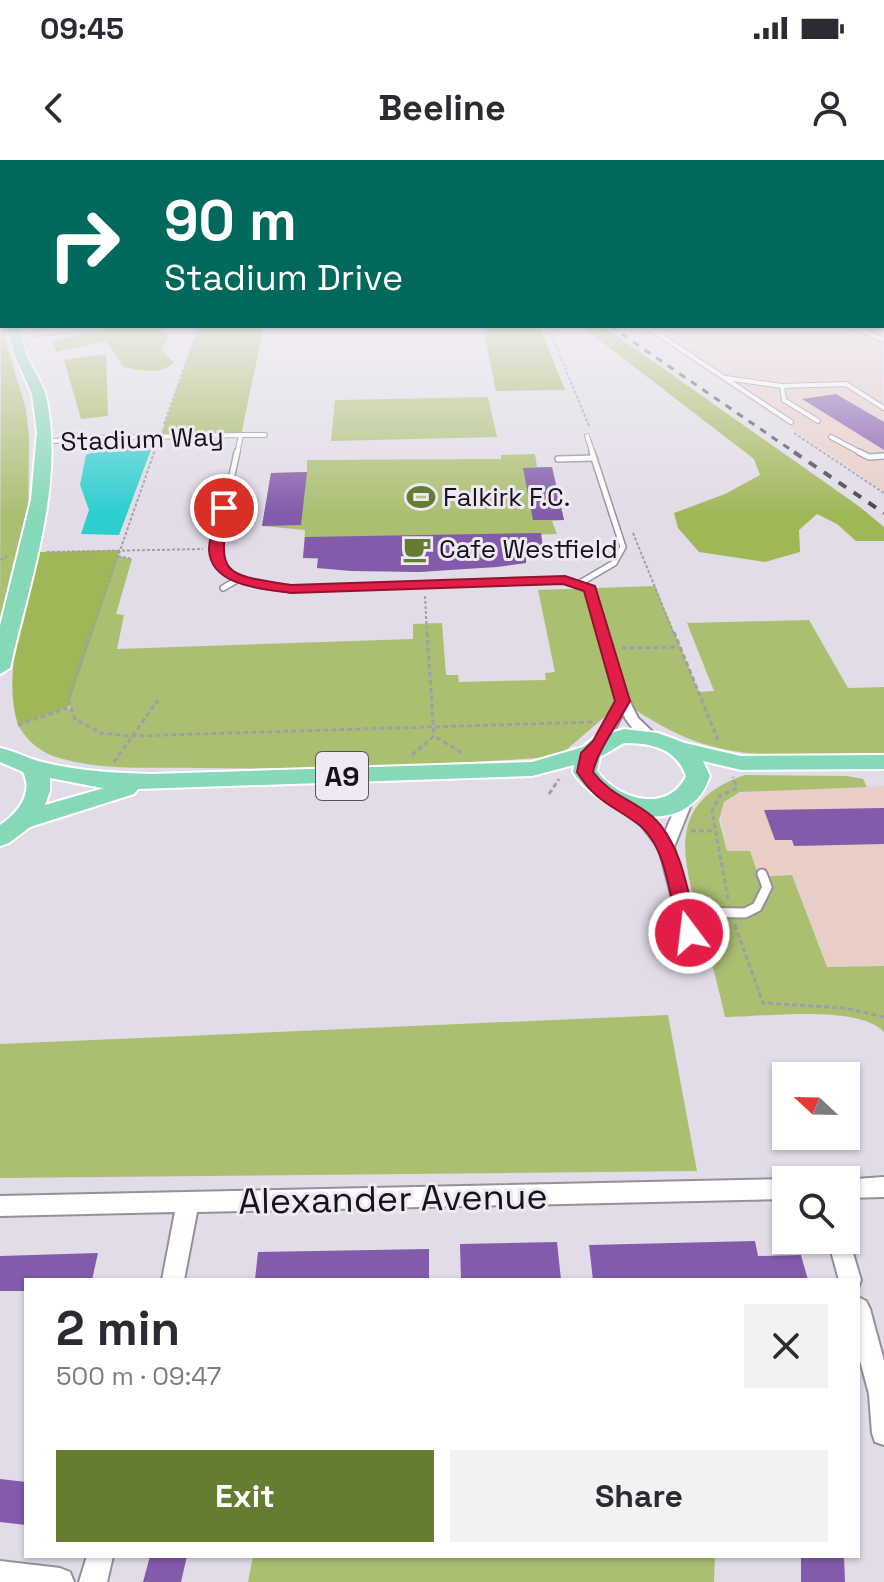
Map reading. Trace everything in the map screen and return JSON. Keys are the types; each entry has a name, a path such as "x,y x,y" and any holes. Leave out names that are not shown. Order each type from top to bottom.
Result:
{"main road":[{"path":"1,664 39,494 42,442 40,401 32,381"},
{"path":"732,764 692,792 656,807 609,797 585,772 594,748 624,736 652,738 732,764 884,762"},
{"name":"A9","path":"32,768 102,780 152,782 532,769 594,748"},
{"path":"678,748 696,766 692,792"},
{"path":"0,837 24,820 35,806 40,792 39,779 32,768 2,751"},
{"name":"A9","path":"532,769 609,797"},
{"name":"A9","path":"24,820 98,795 152,782"}],"street":[{"path":"594,748 623,701"},
{"path":"623,701 632,720 652,738"},
{"path":"666,847 692,792"},
{"path":"609,797 646,821 666,847 689,933"},
{"path":"860,1188 884,1187"},
{"name":"Alexander Avenue","path":"0,1206 772,1189"},
{"path":"173,1278 188,1202"},
{"path":"843,1254 849,1278"},
{"path":"860,1316 881,1394 884,1433"},
{"path":"93,1582 99,1558"},
{"path":"0,1575 60,1582"}],"lane":[{"path":"728,381 791,422"},
{"path":"751,381 782,386 846,384 884,408"},
{"path":"782,386 784,400 818,421"},
{"name":"Stadium Way","path":"215,548 241,435"},
{"name":"Stadium Way","path":"42,442 265,435"},
{"path":"580,583 614,563 623,547 587,436"},
{"path":"831,437 869,457 884,456"},
{"path":"558,459 594,458"},
{"path":"215,548 222,569 239,579 264,586 361,587 550,580 580,583 590,589 623,701"},
{"path":"223,588 239,579"},
{"path":"361,587 361,598"},
{"path":"295,600 296,588"},
{"path":"683,912 745,913 757,907 767,887 762,874"}],"path":[{"path":"180,381 68,699 68,707 80,725 95,732 132,736 613,721"},
{"path":"571,381 590,428"},
{"path":"630,525 732,764 737,788 720,796 712,811 730,912 763,1003 845,1008 884,1017"},
{"path":"28,552 215,548"},
{"path":"118,556 132,559"},
{"path":"424,585 434,736"},
{"path":"610,649 680,647"},
{"path":"111,767 158,700"},
{"path":"18,725 68,707"},
{"path":"411,755 434,736"},
{"path":"434,736 467,755"}],"shaded area":[{"path":"723,381 883,381 884,491"},
{"path":"884,786 884,966 827,967 792,875 759,877 727,851 719,810 730,796 750,791"}],"green space":[{"path":"1,381 18,381 26,409 29,436 28,552 0,628"},
{"path":"70,381 107,381 108,416 81,419"},
{"path":"180,381 252,381 241,435 160,437"},
{"path":"494,381 561,381 565,390 496,391"},
{"path":"653,381 682,381 860,507 884,527 884,541 856,541 837,524 817,514 799,530 800,552 765,562 699,552 678,528 674,513 725,494 760,475 754,459"},
{"path":"488,397 497,437 331,441 335,400"},
{"path":"535,454 537,467 552,467 564,520 552,521 557,534 529,535 543,545 544,555 526,557 526,563 419,572 317,568 318,559 303,558 305,530 262,526 271,473 307,472 307,460 501,459 501,455"},
{"path":"120,550 68,707 18,725 12,682 14,660 39,552"},
{"path":"118,556 132,559 116,614 124,615 117,649 413,639 413,624 442,623 446,675 458,675 459,682 546,680 545,673 555,672 538,590 655,586 699,692 714,691 687,623 809,620 848,688 884,687 884,753 783,755 723,749 696,742 670,730 623,701 565,751 553,757 376,766 243,768 111,767 59,758 35,746 18,725 68,707 70,710 68,701"},
{"path":"745,775 847,776 863,779 867,787 740,792 724,802 719,820 727,851 750,851 759,877 792,875 827,967 884,966 884,1032 871,1023 833,1015 725,1017 689,881 686,838 690,819 701,802 719,787"},
{"path":"668,1015 697,1171 0,1178 0,1044"},
{"path":"253,1558 715,1558 714,1582 248,1582"}],"water":[{"path":"152,447 119,535 81,534 89,510 80,485 86,455 103,448"}],"building":[{"path":"836,394 884,422 884,450 802,399"},
{"path":"552,467 564,520 533,520 523,468"},
{"path":"307,472 301,525 262,526 271,473"},
{"path":"541,533 544,555 526,557 526,563 497,567 419,572 351,571 317,568 318,558 303,558 305,537"},
{"path":"884,808 884,844 794,846 792,840 775,840 764,810"},
{"path":"755,1241 758,1256 801,1255 807,1278 593,1278 589,1245"},
{"path":"557,1242 561,1278 461,1278 460,1244"},
{"path":"429,1249 429,1278 255,1278 258,1252"},
{"path":"98,1253 92,1278 24,1278 24,1291 0,1291 0,1256"},
{"path":"0,1479 24,1482 24,1525 0,1522"},
{"path":"149,1558 187,1558 181,1582 143,1582"},
{"path":"801,1558 844,1558 845,1582 801,1582"}],"railway":[{"path":"691,381 797,454"},
{"path":"794,452 884,513"}],"place":[{"name":"Falkirk F.C.","path":"421,497"},
{"name":"Cafe Westfield","path":"417,549"}],"route":[{"path":"224,508 215,548 217,561 230,575 250,583 291,589 565,580 590,589 623,701 600,744 589,753 585,772 599,791 646,821 666,847 689,933"}]}
